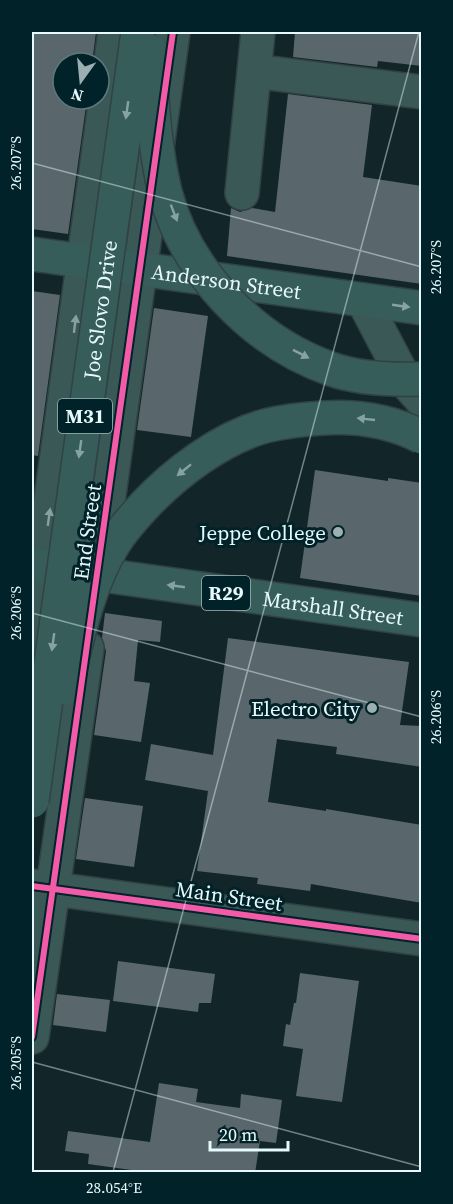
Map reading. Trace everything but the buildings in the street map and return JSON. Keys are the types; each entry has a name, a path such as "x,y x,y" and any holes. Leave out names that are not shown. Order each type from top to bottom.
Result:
{"main road":[{"name":"Joe Slovo Drive","path":"32,801 138,32"},
{"path":"150,32 153,127 166,193 181,232 202,270 237,311 260,330 298,353 332,369 366,377 422,379"},
{"name":"Anderson Street","path":"32,254 422,308"},
{"path":"32,810 96,579 113,544 129,522 154,496 188,466 226,443 263,427 297,420 342,417 377,420 422,436"},
{"name":"Marshall Street","path":"37,566 422,620"}],"street":[{"name":"End Street","path":"32,638 37,566 116,32"},
{"name":"End Street","path":"32,1037 42,888 98,574 172,32"},
{"path":"242,193 258,32"},
{"path":"254,70 422,92"},
{"path":"363,300 406,382 422,400"},
{"name":"Main Street","path":"42,888 422,939"}],"cycle path":[{"path":"32,1037 173,32"},
{"path":"32,886 422,939"}],"place":[{"name":"Jeppe College","path":"338,532"},
{"name":"Electro City","path":"372,708"}]}
